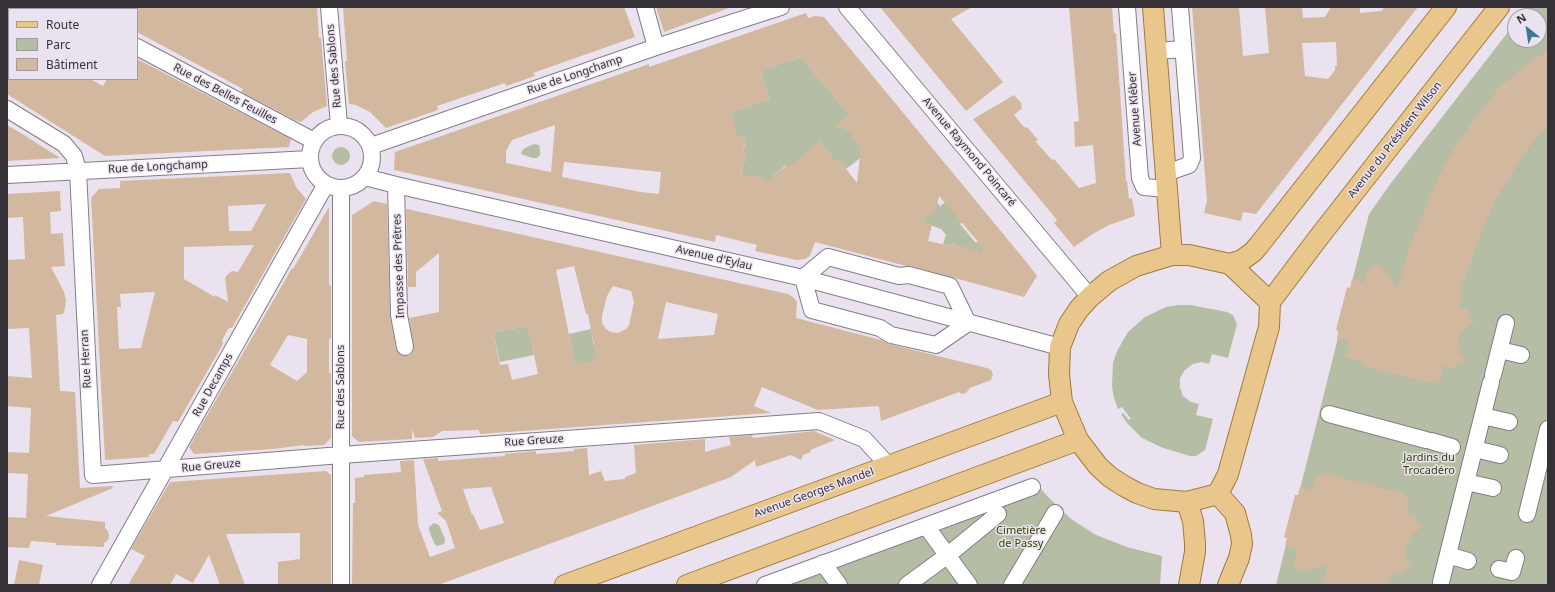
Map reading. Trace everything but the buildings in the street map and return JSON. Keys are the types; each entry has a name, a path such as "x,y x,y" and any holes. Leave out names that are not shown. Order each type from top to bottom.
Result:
{"main road":[{"path":"1153,7 1172,255"},
{"path":"1230,264 1270,302 1269,327 1228,474 1218,494 1187,502 1154,499 1137,493 1110,478 1098,466 1078,440 1062,402 1059,374 1060,347 1069,324 1079,309 1090,297 1109,281 1126,271 1148,262 1172,255 1189,255 1230,264 1242,260 1253,252 1446,7"},
{"name":"Avenue du Président Wilson","path":"1270,302 1499,7"},
{"name":"Avenue Georges Mandel","path":"566,585 1062,402"},
{"path":"687,585 1078,440"},
{"path":"1218,494 1235,512 1242,544 1239,558 1228,585"},
{"path":"1187,502 1193,521 1196,543 1188,585"}],"street":[{"name":"Rue des Sablons","path":"329,7 339,126"},
{"path":"645,7 656,47"},
{"name":"Rue de Longchamp","path":"371,146 656,47 781,7"},
{"name":"Avenue Raymond Poincaré","path":"847,7 1090,297"},
{"name":"Avenue Kléber","path":"1127,7 1140,178 1144,186 1166,181 1189,166 1192,158 1180,7"},
{"name":"Rue des Belles Feuilles","path":"138,48 314,141"},
{"path":"1157,51 1183,49"},
{"path":"7,109 64,144 74,156 78,171"},
{"path":"339,126 345,126 358,130 368,140 371,146 373,154 372,162 366,177 354,185 334,186 315,174 311,166 311,150 314,141 324,130 339,126"},
{"name":"Rue de Longchamp","path":"7,175 310,159"},
{"name":"Rue Herran","path":"78,171 92,474 165,470"},
{"name":"Avenue d'Eylau","path":"366,177 396,186 803,278 1060,347"},
{"name":"Rue des Sablons","path":"334,186 341,455 341,585"},
{"name":"Rue Decamps","path":"100,585 165,470 334,186"},
{"name":"Impasse des Prêtres","path":"396,186 399,315 406,347"},
{"path":"828,257 899,276 909,275 950,286 955,296 968,323 936,345 891,335 880,328 812,310 803,278 828,257"},
{"path":"909,283 955,296"},
{"path":"1441,582 1506,323"},
{"path":"896,328 943,341"},
{"path":"1500,350 1521,355"},
{"path":"1329,414 1428,441 1500,455"},
{"path":"1483,416 1508,422"},
{"name":"Rue Greuze","path":"165,470 341,455 819,421 864,439 888,465"},
{"path":"1527,514 1543,467 1548,429"},
{"path":"1466,482 1493,488"},
{"path":"765,585 1032,487"},
{"path":"1012,585 1055,512"},
{"path":"907,585 948,555 998,514"},
{"path":"926,526 969,585"},
{"path":"1448,555 1468,561"},
{"path":"1499,568 1512,572 1516,558"},
{"path":"823,563 839,585"}],"green space":[{"name":"Jardins du Trocadéro","path":"1548,7 1548,585 1276,585 1369,214 1391,183 1507,33 1507,48 1547,48 1547,8 1526,8"},
{"path":"801,57 850,115 838,125 840,128 844,127 848,131 878,131 860,146 863,156 846,169 840,161 836,162 819,141 793,172 786,165 773,176 778,182 773,185 759,177 741,176 746,154 743,152 746,139 737,137 731,112 769,99 761,74 763,69"},
{"path":"534,144 539,145 540,149 540,155 537,158 521,154 523,149"},
{"path":"341,147 347,150 350,156 347,162 341,165 335,162 332,156 335,150"},
{"path":"928,192 940,206 946,202 962,222 960,224 975,242 979,242 985,250 980,254 956,247 957,245 952,244 951,246 943,244 946,235 941,229 922,222 926,218"},
{"path":"1190,305 1227,312 1233,315 1237,324 1228,358 1212,354 1209,364 1201,362 1193,364 1185,370 1180,378 1180,388 1183,396 1191,402 1199,404 1196,415 1213,419 1205,450 1196,456 1190,456 1163,448 1142,438 1127,423 1121,414 1123,413 1129,420 1131,419 1122,407 1118,409 1112,387 1113,363 1117,351 1128,332 1145,317 1166,307"},
{"path":"528,326 534,355 500,362 493,332"},
{"path":"591,329 598,360 575,366 569,334"},
{"name":"Cimetière de Passy","path":"1035,482 1071,519 1096,535 1127,547 1162,556 1160,585 754,585"},
{"path":"434,523 439,525 445,539 444,544 437,546 434,543 429,527"}]}
